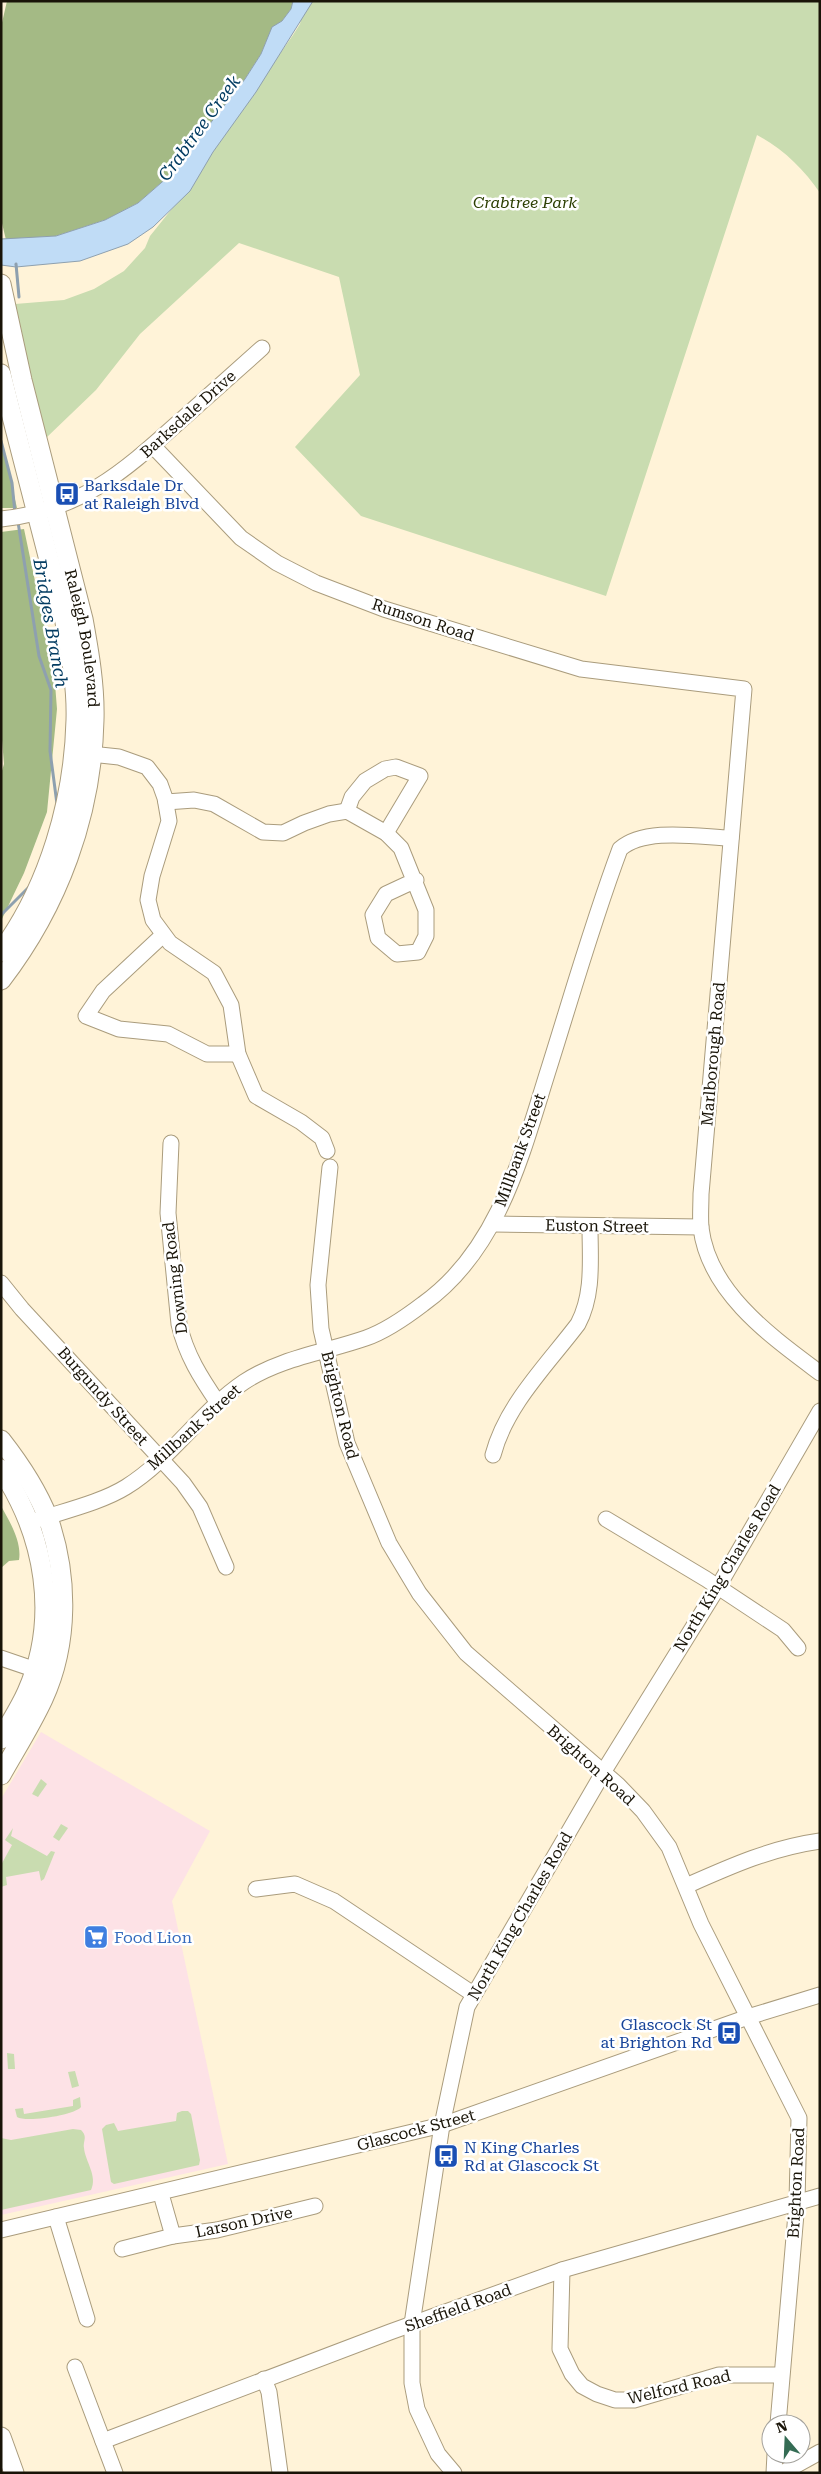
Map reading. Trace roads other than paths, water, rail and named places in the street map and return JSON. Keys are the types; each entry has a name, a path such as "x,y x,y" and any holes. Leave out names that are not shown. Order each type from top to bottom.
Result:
{"main road":[{"name":"Raleigh Boulevard","path":"3,292 9,361 44,511"},
{"name":"Raleigh Boulevard","path":"1,374 44,511 83,619 90,655 94,721 83,753 71,776 57,837 47,867 34,897 1,952"},
{"name":"Raleigh Boulevard","path":"1,980 24,950 50,904 63,873 76,832 89,779 83,753"},
{"path":"1,1440 30,1481 39,1520"},
{"path":"1,1469 39,1520 57,1553 63,1604 58,1650 27,1692 1,1739"},
{"path":"1,1776 44,1698 43,1672"},
{"path":"1,2437 14,2473"}],"street":[{"name":"Barksdale Drive","path":"1,519 44,511 86,495 120,474 262,348"},
{"name":"Rumson Road","path":"153,446 241,538 277,563 316,583 384,609 581,669 744,689"},
{"name":"Marlborough Road","path":"744,689 701,1194 701,1227 714,1266 733,1299 754,1320 820,1372"},
{"path":"83,753 119,757 147,767 160,784 166,802 169,821 148,900 153,920 170,944 214,973 231,1005 238,1054 256,1096 301,1122 322,1138 327,1151"},
{"path":"347,811 352,796 365,781 385,769 396,767 420,776 386,833"},
{"path":"166,802 194,800 214,804 263,832 270,833 283,833 312,820 347,811 386,833 401,848 416,880 426,910 426,936 418,952 397,954 378,938 373,915 386,894 416,880"},
{"name":"Millbank Street","path":"39,1520 126,1487 160,1460 218,1403 245,1382 276,1366 368,1338 399,1321 426,1302 461,1270 492,1224 517,1169 620,849 628,842 658,836 731,838"},
{"path":"163,934 103,991 86,1016 119,1029 168,1034 207,1054 238,1054"},
{"name":"Downing Road","path":"171,1143 168,1213 179,1324 183,1341 193,1365 218,1403"},
{"name":"Brighton Road","path":"330,1166 318,1285 321,1329 347,1443 389,1543 419,1593 466,1653 618,1785 654,1826 669,1847 701,1924 799,2118 797,2202 779,2414"},
{"name":"Euston Street","path":"492,1224 701,1227"},
{"path":"493,1456 498,1434 510,1413 578,1324 586,1309 589,1288 590,1226"},
{"name":"Burgundy Street","path":"1,1283 22,1309 183,1483 200,1507 226,1567"},
{"name":"North King Charles Road","path":"454,2473 438,2454 417,2409 412,2382 412,2324 442,2125 467,2007 603,1773 718,1587 820,1411"},
{"path":"606,1519 718,1587 783,1630 798,1648"},
{"path":"1,1658 43,1672"},
{"path":"686,1886 747,1859 787,1846 820,1841"},
{"path":"256,1889 295,1884 334,1901 473,1994"},
{"name":"Glascock Street","path":"1,2230 162,2194 442,2125 820,1994"},
{"name":"Larson Drive","path":"162,2194 173,2236"},
{"name":"Sheffield Road","path":"103,2441 264,2379 562,2270 820,2196"},
{"name":"Larson Drive","path":"122,2248 173,2236 217,2230 315,2206"},
{"path":"56,2217 87,2319"},
{"name":"Welford Road","path":"562,2270 560,2349 572,2374 582,2386 597,2394 615,2400 634,2400 719,2375 781,2375"},
{"path":"75,2367 115,2473"},
{"path":"264,2379 269,2392 280,2473"},
{"path":"782,2473 820,2452"}],"water":[{"path":"293,1 313,1 256,92 213,152 190,191 153,227 128,244 80,261 16,267 1,265 1,239 56,236 105,220 138,203 169,176 245,79 261,54 272,27 282,21 291,9"}],"waterway":[{"name":"Bridges Branch","path":"16,264 19,297"},
{"name":"Bridges Branch","path":"1,441 12,483 15,513"},
{"name":"Bridges Branch","path":"18,522 39,656 51,690 50,751 57,804"},
{"name":"Bridges Branch","path":"1,915 29,887"}],"place":[{"name":"Barksdale Dr at Raleigh Blvd","path":"67,494"},
{"name":"Food Lion","path":"96,1937"},
{"name":"Glascock St at Brighton Rd","path":"729,2033"},
{"name":"N King Charles Rd at Glascock St","path":"446,2156"}],"water label":[{"name":"Crabtree Creek","path":"199,128"}],"park label":[{"name":"Crabtree Park","path":"525,202"}]}
